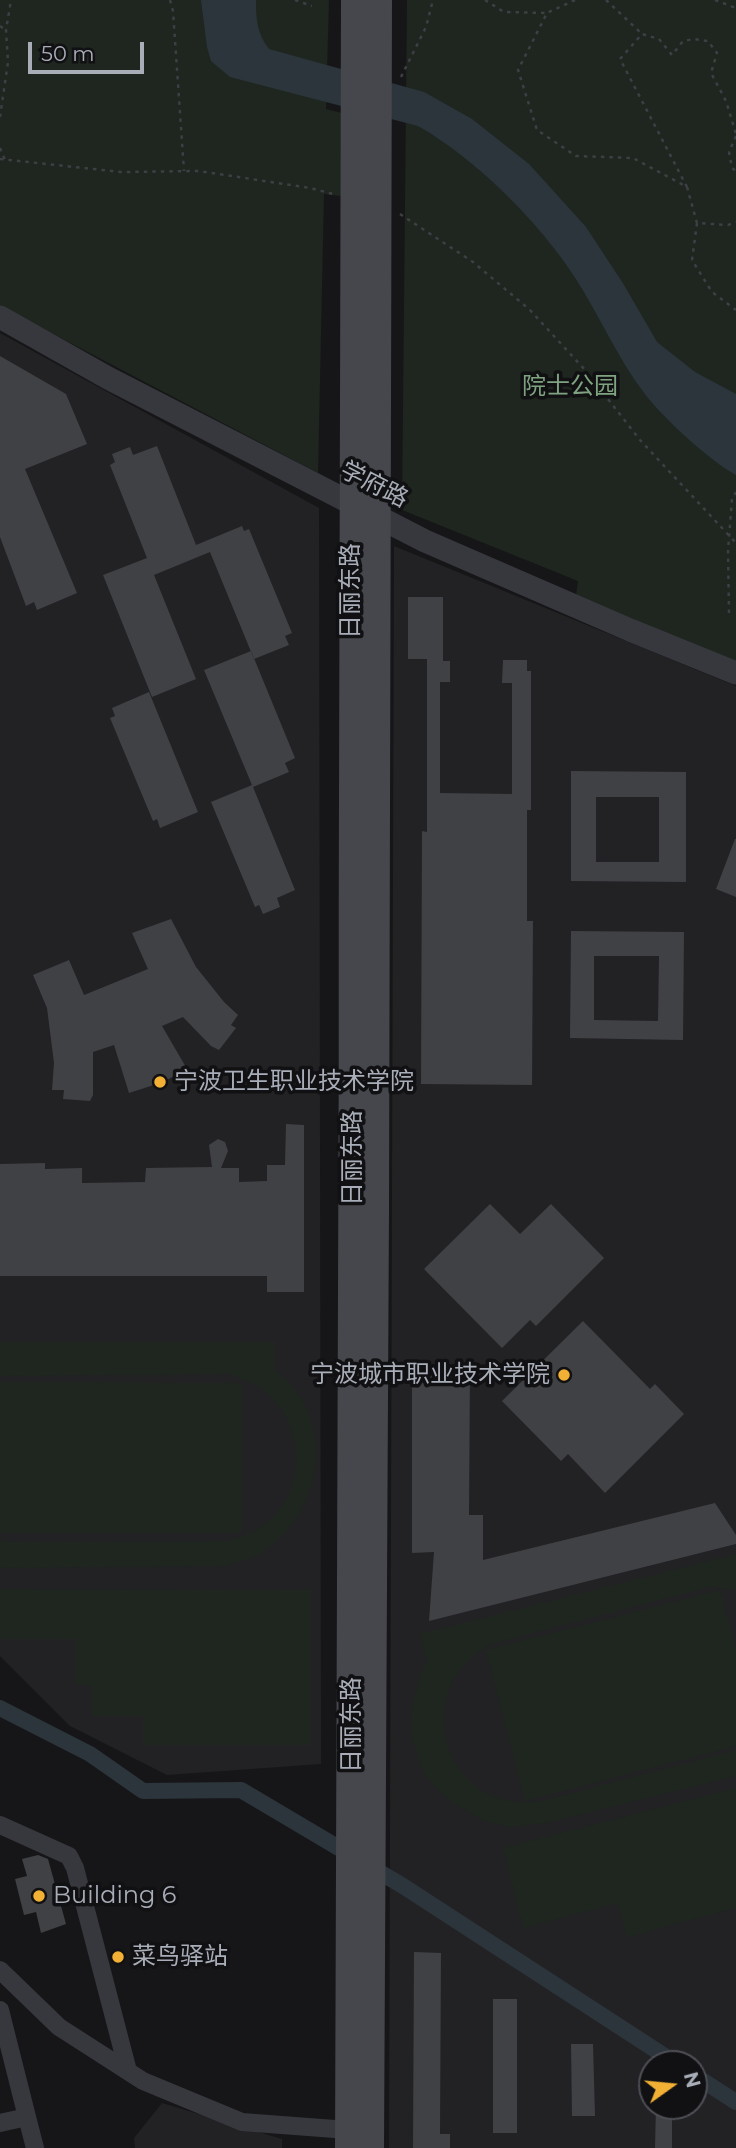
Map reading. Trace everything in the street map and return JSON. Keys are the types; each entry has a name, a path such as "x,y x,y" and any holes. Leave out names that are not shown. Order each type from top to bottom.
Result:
{"main road":[{"name":"日丽东路","path":"354,0 366,48 378,141 378,517 362,1829"},
{"name":"日丽东路","path":"371,2148 362,1889 351,503 352,139 366,48 379,0"},
{"name":"日丽东路","path":"348,2139 362,1889"}],"street":[{"name":"学府路","path":"0,317 108,378 450,552 736,673"},
{"path":"0,1825 69,1856 75,1868 128,2071"},
{"path":"0,1970 59,2026 142,2081 242,2122 348,2139"},
{"path":"0,2010 35,2148"},
{"path":"0,2123 27,2117"}],"path":[{"path":"0,117 8,62 6,30 10,0"},
{"path":"170,0 173,10 184,171"},
{"path":"295,0 312,6"},
{"path":"401,65 401,78 426,27 433,0"},
{"path":"485,0 504,12 547,13 575,0"},
{"path":"606,0 642,34 659,39 672,55 683,41 708,41 716,53 710,73 726,101 736,135 729,152 732,168 736,171"},
{"path":"715,0 736,8"},
{"path":"547,13 519,70 537,130 576,156 633,158 687,187"},
{"path":"0,26 6,30"},
{"path":"642,34 621,59 687,187 697,223 692,260 712,292 736,310"},
{"path":"0,148 2,160 121,172 199,171 310,188 352,199"},
{"path":"378,206 393,210 435,236 473,262 530,310 586,371 640,440 736,543"},
{"path":"697,223 728,225 736,222"},
{"path":"729,613 729,536 732,499 736,492"}],"shaded area":[{"path":"201,0 256,0 258,26 269,49 424,92 472,119 529,164 586,227 657,342 695,372 736,394 736,475 701,450 653,404 626,366 559,255 524,213 483,173 440,139 418,126 230,77 211,61"},
{"name":"宁波卫生职业技术学院","path":"0,333 319,508 321,1764 167,1775 70,1726 0,1656"},
{"name":"宁波城市职业技术学院","path":"394,546 736,686 736,2148 389,2148"},
{"path":"162,2103 282,2139 282,2148 135,2148 134,2138"}],"green space":[{"path":"0,0 329,0 326,109 342,113 341,196 324,194 318,473 0,306"},
{"name":"院士公园","path":"407,0 736,0 736,661 576,596 578,581 402,510"},
{"path":"0,1342 275,1342 275,1370 291,1384 305,1405 313,1427 316,1451 314,1475 307,1498 296,1519 280,1538 261,1553 225,1566 0,1568 0,1540 224,1541 245,1535 264,1525 278,1512 294,1480 296,1463 291,1428 283,1412 267,1393 241,1378 229,1374 0,1376"},
{"path":"0,1382 241,1383 241,1533 0,1533"},
{"path":"736,1554 736,1590 710,1587 494,1643 466,1663 450,1688 443,1716 447,1744 459,1769 480,1789 507,1801 541,1801 736,1750 736,1776 545,1823 509,1827 485,1821 453,1803 425,1775 411,1732 412,1711 420,1675 427,1661 420,1634"},
{"path":"0,1589 311,1590 311,1745 143,1745 143,1716 92,1716 92,1685 75,1685 75,1639 0,1639"},
{"path":"720,1590 736,1651 736,1746 525,1801 486,1650"},
{"path":"736,1788 736,1908 627,1937 618,1903 523,1928 503,1848"}],"building":[{"path":"0,356 66,394 87,444 25,469 77,593 37,610 34,602 26,606 0,537"},
{"path":"157,446 196,545 242,526 244,531 249,529 292,633 285,636 289,645 254,659 210,552 154,575 196,679 152,697 103,575 147,558 110,465 115,462 112,454 130,447 133,455"},
{"path":"408,597 443,597 443,661 450,661 450,682 440,682 440,793 512,794 512,683 502,683 503,660 527,660 527,671 531,671 531,810 527,810 527,921 533,921 532,1085 421,1084 422,831 427,832 427,659 408,659"},
{"path":"251,651 295,758 285,763 289,772 253,787 295,890 277,898 280,907 263,914 259,905 255,907 211,802 252,785 204,670"},
{"path":"149,692 198,812 160,828 157,819 153,821 110,718 115,716 112,708"},
{"path":"571,771 686,772 686,882 571,881","holes":["596,797 659,797 659,862 596,862"]},
{"path":"736,839 736,897 716,889"},
{"path":"171,919 196,967 238,1015 231,1025 236,1028 219,1050 211,1046 183,1017 162,1026 187,1069 163,1082 129,1093 114,1045 93,1052 93,1095 90,1101 63,1099 64,1090 52,1090 54,1063 47,1008 33,975 69,960 84,995 148,969 132,933"},
{"path":"571,931 684,932 683,1040 570,1038","holes":["594,956 659,956 658,1021 594,1020"]},
{"path":"286,1124 304,1125 304,1292 267,1292 267,1276 0,1276 0,1164 45,1163 45,1169 82,1168 82,1183 145,1182 146,1168 212,1167 209,1145 218,1139 225,1142 228,1151 221,1168 239,1168 239,1182 267,1181 267,1165 285,1165"},
{"path":"490,1204 520,1234 551,1204 604,1258 536,1326 530,1320 502,1348 424,1269"},
{"path":"583,1321 650,1389 655,1384 684,1414 605,1493 568,1454 561,1461 502,1401"},
{"path":"412,1366 470,1366 469,1515 483,1515 483,1560 715,1503 736,1535 736,1544 429,1621 434,1552 412,1553"},
{"name":"Building 6","path":"38,1855 48,1859 66,1924 41,1933 36,1912 24,1915 15,1879 27,1876 22,1859"},
{"path":"414,1952 441,1953 440,2134 450,2134 450,2148 413,2148"},
{"path":"493,1999 517,1999 517,2133 493,2133"},
{"path":"571,2044 593,2044 595,2116 572,2116"},
{"path":"656,2120 672,2120 672,2148 655,2148"}],"waterway":[{"path":"0,1708 90,1754 143,1791 241,1790 403,1886 655,2050"},
{"path":"708,2084 736,2102"}],"place":[{"name":"宁波卫生职业技术学院","path":"160,1082"},
{"name":"宁波城市职业技术学院","path":"564,1375"},
{"name":"Building 6","path":"39,1896"},
{"name":"菜鸟驿站","path":"118,1957"}]}
